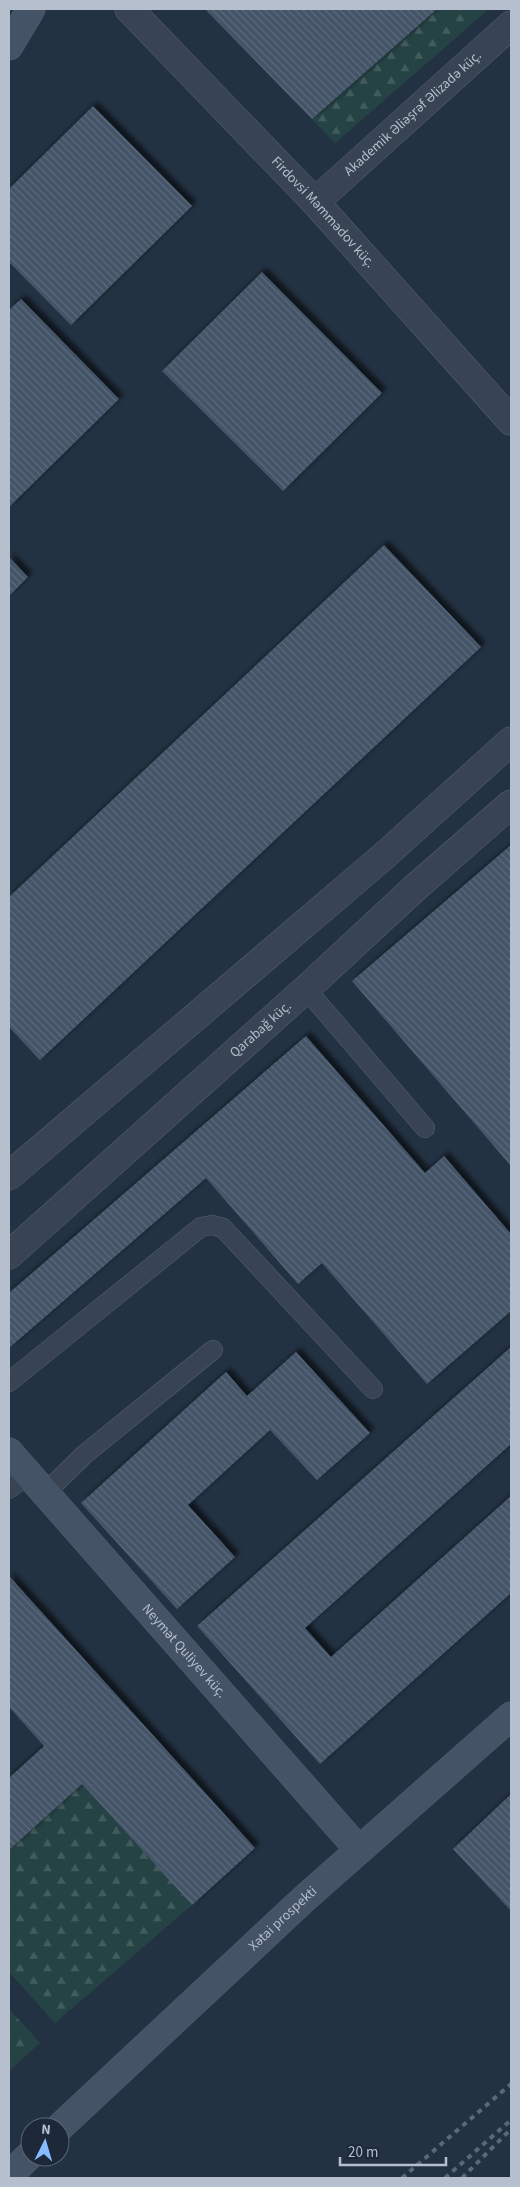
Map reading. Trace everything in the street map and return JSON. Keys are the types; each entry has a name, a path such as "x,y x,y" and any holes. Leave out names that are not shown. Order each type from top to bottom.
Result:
{"main road":[{"path":"9,46 31,9"},
{"name":"Neymət Quliyev küç.","path":"9,1452 28,1485 359,1850"},
{"name":"Xətai prospekti","path":"70,2118 305,1898 511,1716"},
{"path":"9,2175 20,2165"}],"street":[{"name":"Firdovsi Məmmədov küç.","path":"129,9 315,202 511,421"},
{"name":"Akademik Əliəşrəf Əlizadə küç.","path":"315,202 511,25"},
{"path":"9,1176 385,855 511,740"},
{"name":"Qarabağ küç.","path":"9,1255 306,988 416,886 511,804"}],"lane":[{"path":"306,988 425,1128"},
{"path":"9,1382 200,1227 212,1225 224,1228 373,1389"},
{"path":"28,1485 85,1454 213,1350"}],"green space":[{"path":"437,9 489,9 335,143 312,119"},
{"path":"82,1784 192,1905 55,2023 9,1972 9,1850"},
{"path":"9,2009 40,2043 9,2071"}],"building":[{"path":"205,9 437,9 312,119"},
{"path":"93,106 192,206 71,325 9,262 9,189"},
{"path":"262,272 382,393 283,491 162,371"},
{"path":"21,299 119,399 9,507 9,310"},
{"path":"384,545 481,647 40,1060 9,1027 9,897"},
{"path":"9,557 28,577 9,596"},
{"path":"511,845 511,1166 352,981"},
{"path":"306,1036 425,1173 444,1156 511,1234 511,1311 427,1384 322,1263 298,1284 206,1178 9,1348 9,1293"},
{"path":"511,1347 511,1444 305,1628 331,1657 511,1496 511,1593 320,1764 197,1626"},
{"path":"296,1352 370,1433 317,1480 270,1430 188,1505 235,1557 177,1609 81,1503 226,1372 247,1396"},
{"path":"9,1576 255,1848 192,1905 82,1784 9,1850 9,1778 44,1746 9,1707"},
{"path":"511,1794 511,1911 453,1849"}],"railway":[{"path":"402,2178 511,2084"},
{"path":"445,2178 511,2120"},
{"path":"462,2178 508,2132"}]}
